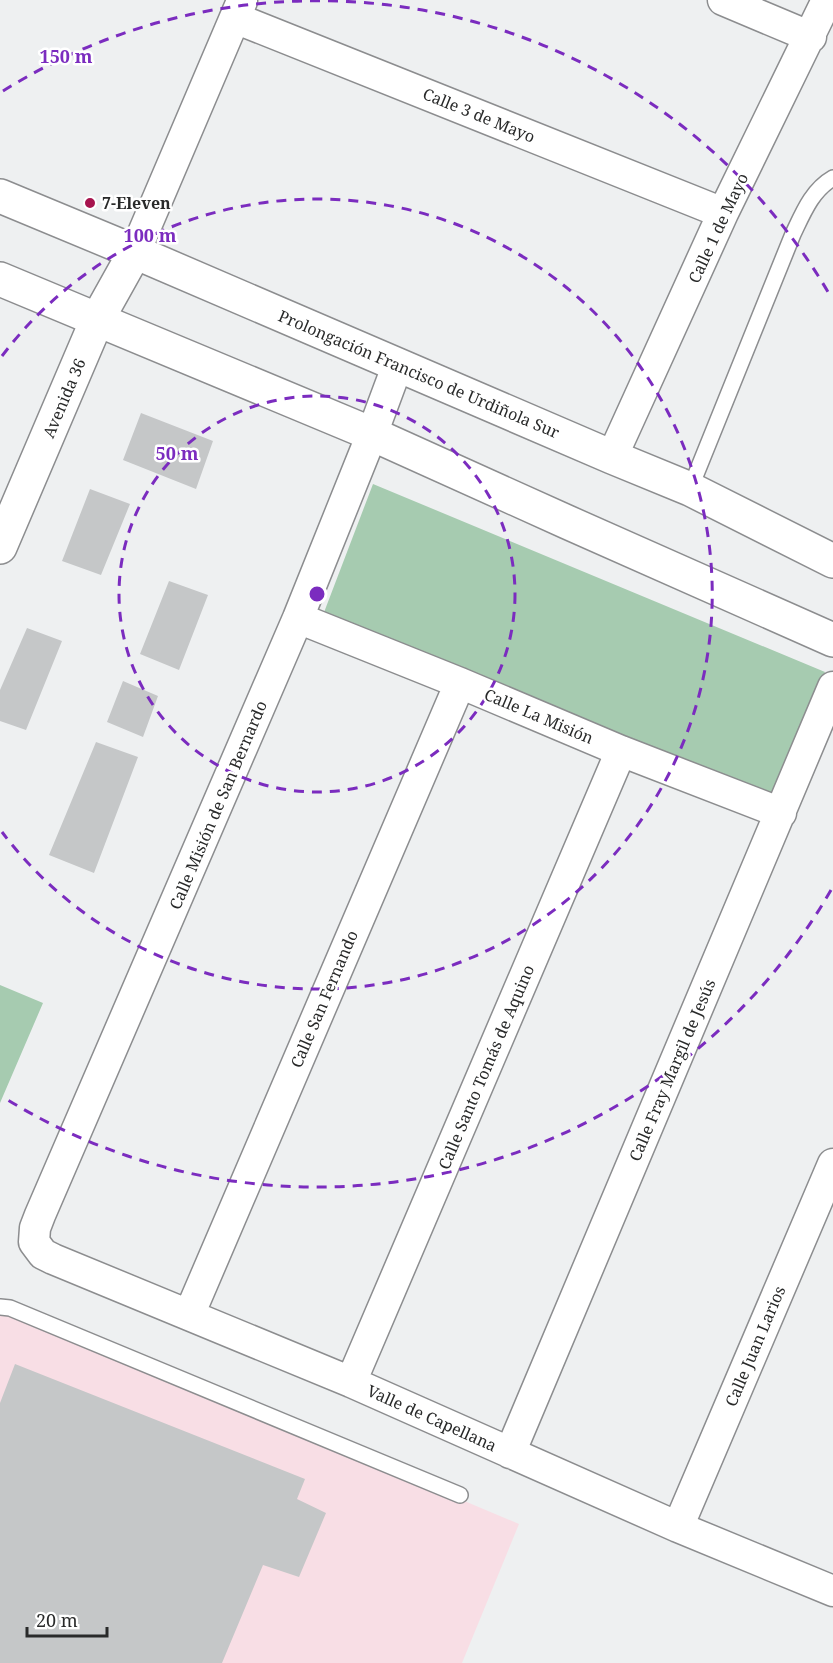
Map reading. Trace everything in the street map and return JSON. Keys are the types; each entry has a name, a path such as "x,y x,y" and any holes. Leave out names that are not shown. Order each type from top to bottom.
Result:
{"main road":[{"name":"Prolongación Francisco de Urdiñola Sur","path":"0,196 690,489 833,561"},
{"name":"Avenida 36","path":"0,548 97,320 135,252"},
{"path":"0,279 372,434 833,640"}],"street":[{"path":"723,0 811,37"},
{"name":"Calle 1 de Mayo","path":"612,457 723,213 811,37 827,0"},
{"path":"135,252 239,9"},
{"name":"Calle 3 de Mayo","path":"239,9 723,213"},
{"name":"Calle Misión de San Bernardo","path":"34,1242 35,1228 40,1215 298,618 398,364"},
{"name":"Calle La Misión","path":"298,618 621,751 781,813"},
{"name":"Calle San Fernando","path":"189,1314 460,683"},
{"name":"Calle Fray Margil de Jesús","path":"510,1453 833,687"},
{"name":"Calle Santo Tomás de Aquino","path":"351,1382 621,751"},
{"name":"Calle Juan Larios","path":"678,1527 833,1164"},
{"name":"Valle de Capellana","path":"34,1242 43,1254 53,1259 351,1382 678,1527 833,1591"}],"lane":[{"path":"690,489 808,201 825,182 833,178"},
{"path":"0,1307 10,1308 460,1495"}],"shaded area":[{"path":"0,1305 519,1524 462,1663 0,1663"}],"green space":[{"path":"373,484 825,672 769,802 323,615"},
{"path":"0,985 43,1003 0,1103"}],"building":[{"path":"141,413 213,441 196,489 123,460"},
{"path":"90,489 130,504 101,575 62,561"},
{"path":"169,581 208,595 179,670 140,654"},
{"path":"27,628 62,641 26,730 0,721 0,690"},
{"path":"123,681 158,696 143,737 107,722"},
{"path":"96,742 138,757 94,873 49,855"},
{"path":"15,1364 305,1479 297,1499 326,1513 299,1577 263,1565 222,1663 0,1663 0,1403"}],"place":[{"name":"7-Eleven","path":"90,203"}]}
